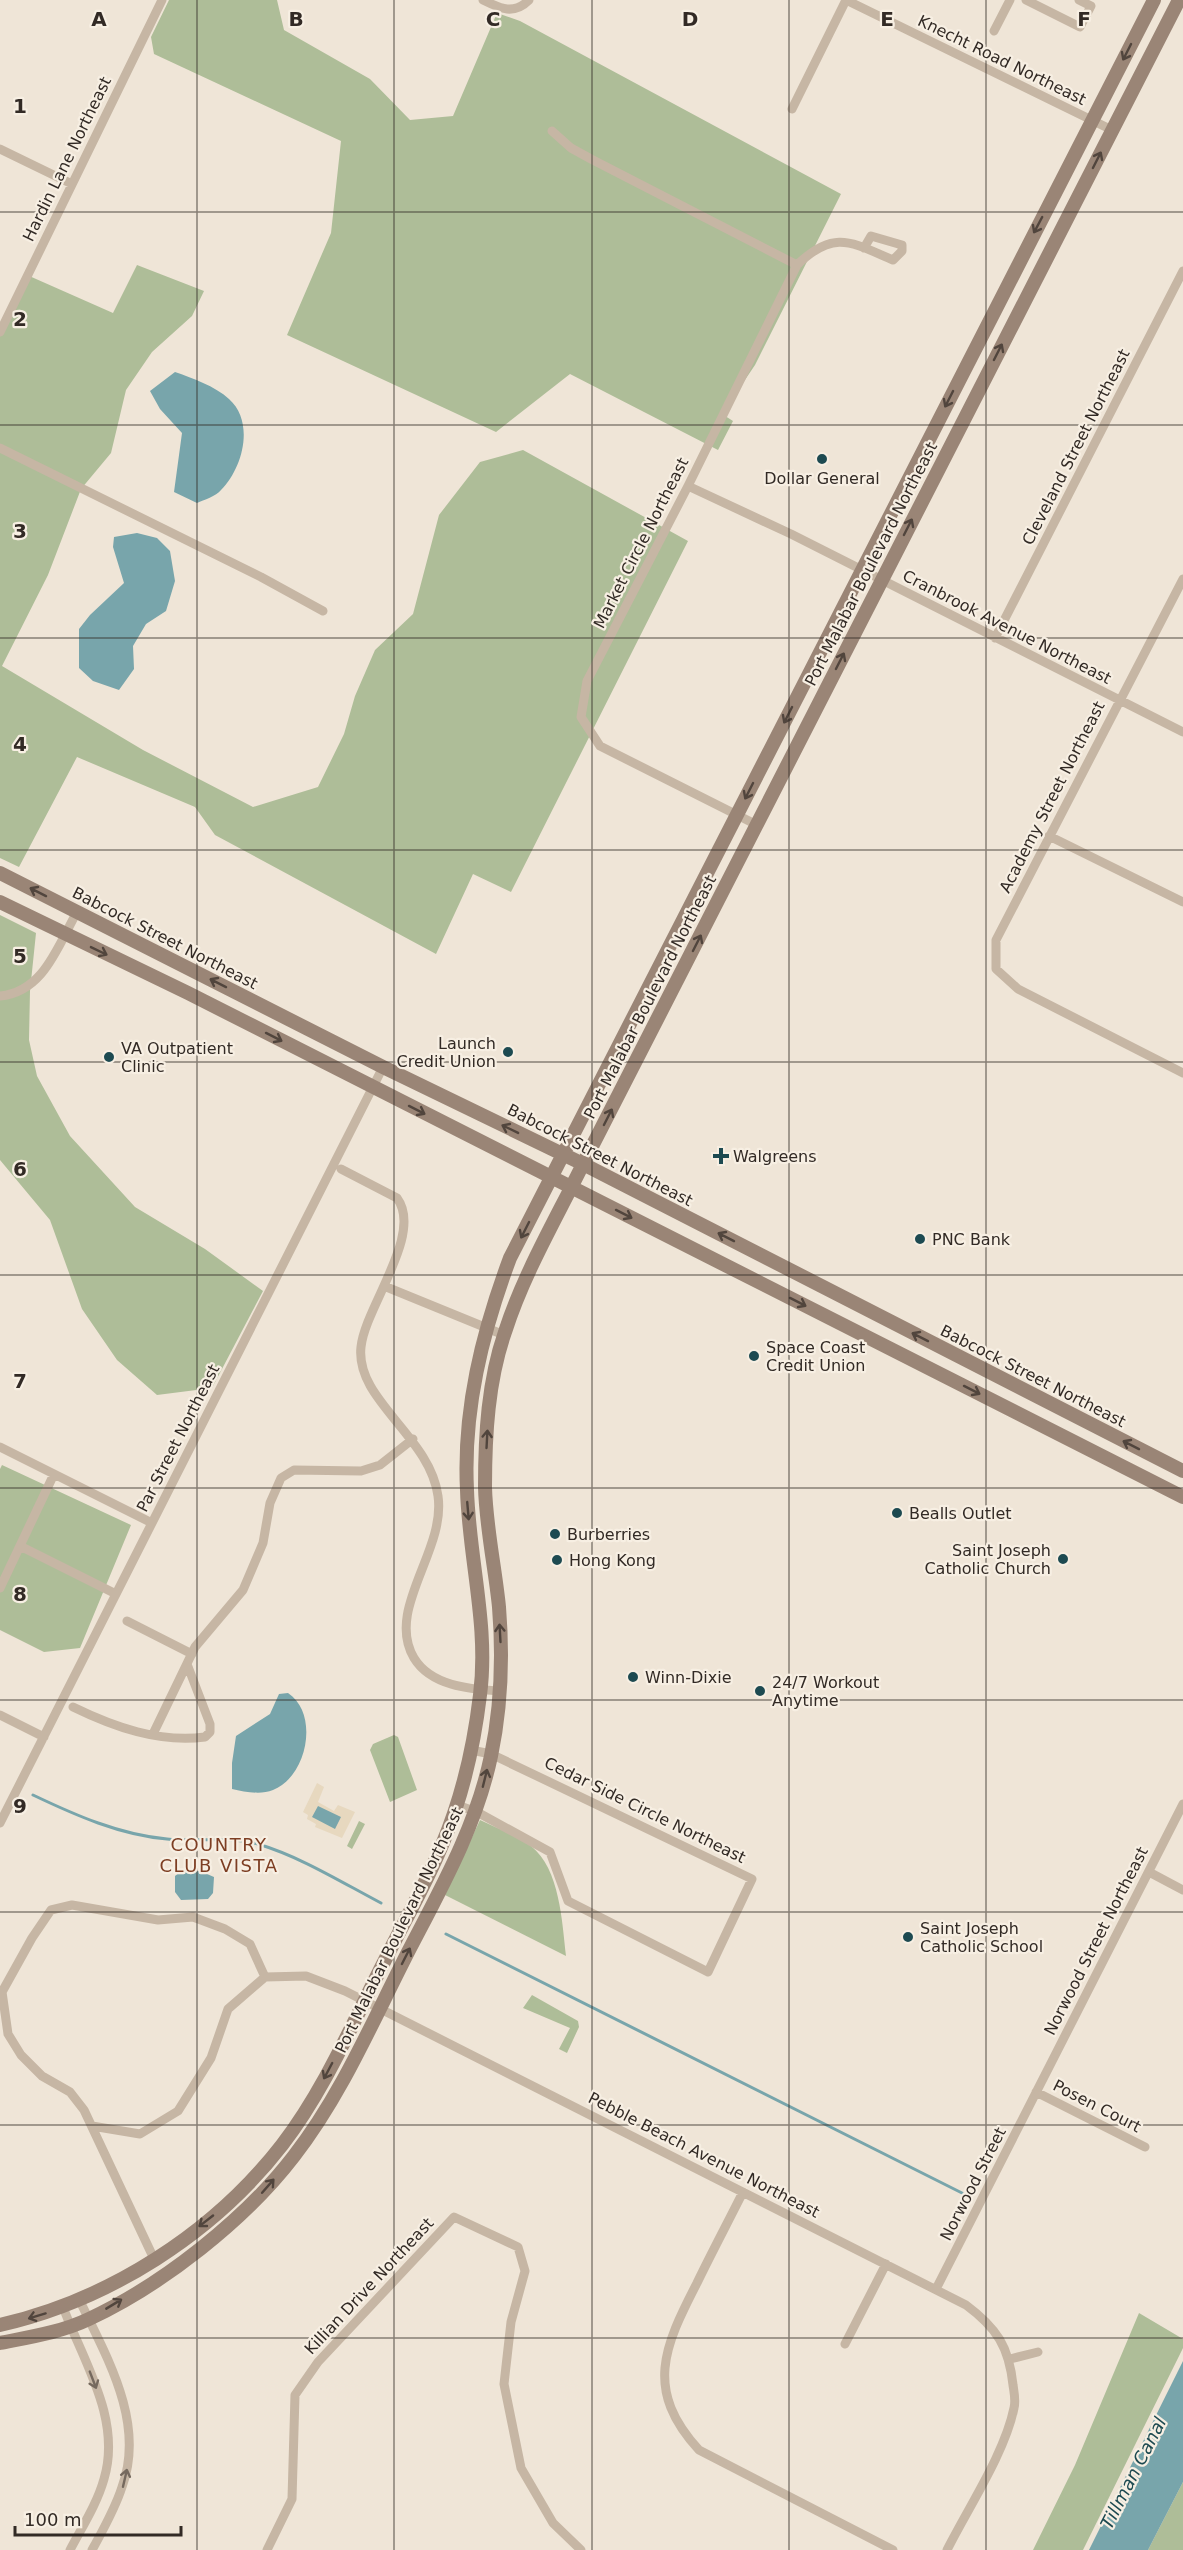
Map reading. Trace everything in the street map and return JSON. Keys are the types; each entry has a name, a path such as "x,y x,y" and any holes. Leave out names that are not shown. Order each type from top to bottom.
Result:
{"street":[{"name":"Hardin Lane Northeast","path":"0,332 162,0"},
{"path":"483,0 503,10 521,8 529,0"},
{"path":"792,109 846,0"},
{"name":"Knecht Road Northeast","path":"846,0 1112,130"},
{"path":"994,31 1010,0"},
{"path":"1026,0 1080,27 1091,6 1079,0"},
{"name":"Port Malabar Boulevard Northeast","path":"0,2325 38,2317 63,2307 155,2260 220,2210 281,2146 327,2074 443,1844 457,1805 471,1750 480,1690 480,1604 466,1488 470,1414 486,1329 510,1258 1154,0"},
{"name":"Port Malabar Boulevard Northeast","path":"0,2343 70,2326 89,2319 195,2253 264,2192 294,2156 321,2118 380,2008 477,1812 491,1754 499,1691 499,1606 485,1490 488,1416 504,1335 517,1298 583,1164 1179,0"},
{"path":"552,131 571,148 591,159 797,265"},
{"path":"0,149 72,184"},
{"name":"Market Circle Northeast","path":"757,825 600,746 581,717 587,681 688,486 797,265 820,245 842,241 864,248"},
{"name":"Cleveland Street Northeast","path":"995,638 1183,271"},
{"path":"993,311 1013,321"},
{"path":"0,448 261,577 323,611"},
{"name":"Cranbrook Avenue Northeast","path":"688,486 862,570 1183,732"},
{"name":"Academy Street Northeast","path":"1183,579 996,940 996,969 1018,989 1183,1073"},
{"path":"1049,836 1183,902"},
{"name":"Babcock Street Northeast","path":"0,873 383,1067 583,1164 1183,1471"},
{"path":"0,902 373,1087 1183,1497"},
{"path":"0,996 22,992 32,985 41,975 76,912"},
{"name":"Par Street Northeast","path":"0,1823 383,1067"},
{"path":"341,1169 398,1198 404,1206 405,1225 384,1286 368,1323 361,1345 360,1358 368,1385 413,1439 434,1474 440,1511 434,1542 407,1611 405,1624 408,1645 414,1658 432,1676 456,1686 499,1691"},
{"path":"384,1286 504,1335"},
{"path":"153,1734 192,1654 243,1590 263,1542 274,1488 285,1474 294,1470 361,1471 380,1465 413,1439"},
{"path":"0,1447 152,1523"},
{"path":"0,1588 54,1474"},
{"path":"20,1546 116,1594"},
{"path":"127,1621 192,1654"},
{"path":"74,1707 120,1729 195,1738 205,1737 210,1732 210,1724 187,1664"},
{"path":"0,1715 44,1737"},
{"name":"Cedar Side Circle Northeast","path":"457,1805 477,1812 550,1852 568,1901 708,1972 752,1878 491,1754 471,1750"},
{"name":"Norwood Street Northeast","path":"1036,2092 1183,1804"},
{"path":"1149,1872 1183,1890"},
{"path":"92,2126 140,2134 178,2111 211,2058 228,2009 265,1977 250,1944 225,1929 194,1917 158,1920 72,1905 51,1910 1,1991 8,2034 21,2055 42,2076 70,2092 92,2126 155,2260"},
{"name":"Pebble Beach Avenue Northeast","path":"265,1977 306,1976 364,2000 936,2289 984,2318 999,2336 1010,2359"},
{"name":"Posen Court","path":"1036,2092 1145,2147"},
{"name":"Norwood Street","path":"936,2289 1036,2092"},
{"path":"743,2192 672,2331 664,2358 667,2400 680,2430 699,2450 729,2468 893,2550"},
{"name":"Killian Drive Northeast","path":"267,2550 292,2499 295,2395 318,2362 454,2217 518,2247 525,2271 510,2322 504,2385 521,2468 554,2523 581,2550"},
{"path":"845,2344 886,2264"},
{"path":"79,2299 121,2389 129,2432 123,2486 92,2550"},
{"path":"63,2307 104,2409 109,2444 104,2480 70,2550"},
{"path":"947,2550 1005,2438 1015,2406 1010,2359 1038,2352"}],"green space":[{"path":"169,0 277,0 284,30 370,79 410,120 453,116 497,13 520,21 841,194 755,365 722,414 733,421 718,450 570,374 496,432 287,335 331,233 341,141 154,54 151,37"},
{"path":"137,265 204,291 192,316 152,352 126,390 111,453 81,489 48,575 2,666 143,750 253,807 318,787 344,734 355,696 375,650 413,614 439,515 480,462 523,450 688,541 511,892 473,874 436,954 215,835 195,807 77,757 19,867 0,858 0,329 27,275 113,313"},
{"path":"0,915 36,933 30,991 29,1040 37,1076 70,1136 135,1207 205,1249 263,1291 212,1388 157,1395 117,1360 82,1309 50,1220 0,1160"},
{"path":"2,1465 131,1525 80,1648 44,1652 0,1630 0,1469"},
{"path":"394,1735 398,1737 417,1790 390,1802 370,1750 373,1744"},
{"path":"480,1820 519,1838 541,1856 554,1882 558,1897 566,1956 445,1895"},
{"path":"359,1821 365,1824 352,1849 347,1846"},
{"path":"532,1995 578,2021 579,2027 567,2053 559,2049 570,2028 523,2008"},
{"path":"1139,2313 1183,2339 1183,2348 1083,2550 1033,2550 1075,2465"},
{"path":"1183,2482 1183,2550 1148,2550"}],"shaded area":[{"path":"317,1783 324,1787 318,1802 334,1811 338,1805 355,1812 342,1838 315,1827 316,1824 307,1819 308,1815 303,1812"}],"water":[{"path":"175,372 223,394 237,409 242,420 243,445 235,470 219,492 197,503 174,492 182,433 160,409 150,391"},
{"path":"137,533 157,538 170,551 175,581 166,611 146,624 133,646 134,669 119,690 93,681 79,668 79,629 90,615 124,583 113,547 114,537"},
{"path":"288,1693 298,1703 304,1715 306,1729 301,1759 294,1772 285,1783 268,1792 232,1789 232,1763 236,1736 270,1714 279,1694"},
{"path":"318,1806 341,1817 335,1829 312,1817"},
{"path":"200,1871 214,1877 213,1893 208,1899 181,1900 175,1892 175,1876 180,1872"},
{"name":"Tillman Canal","path":"1183,2361 1183,2482 1148,2550 1089,2550"}],"waterway":[{"path":"33,1795 81,1817 115,1829 149,1837 178,1840 236,1840 258,1844 305,1863 381,1903"},
{"path":"446,1934 962,2193"}],"place":[{"name":"Dollar General","path":"822,459"},
{"name":"Launch Credit Union","path":"508,1052"},
{"name":"VA Outpatient Clinic","path":"109,1057"},
{"name":"Walgreens","path":"721,1156"},
{"name":"PNC Bank","path":"920,1239"},
{"name":"Space Coast Credit Union","path":"754,1356"},
{"name":"Bealls Outlet","path":"897,1513"},
{"name":"Burberries","path":"555,1534"},
{"name":"Saint Joseph Catholic Church","path":"1063,1559"},
{"name":"Hong Kong","path":"557,1560"},
{"name":"Winn-Dixie","path":"633,1677"},
{"name":"24/7 Workout Anytime","path":"760,1691"},
{"name":"Saint Joseph Catholic School","path":"908,1937"}],"district":[{"name":"COUNTRY CLUB VISTA","path":"219,1854"}]}
